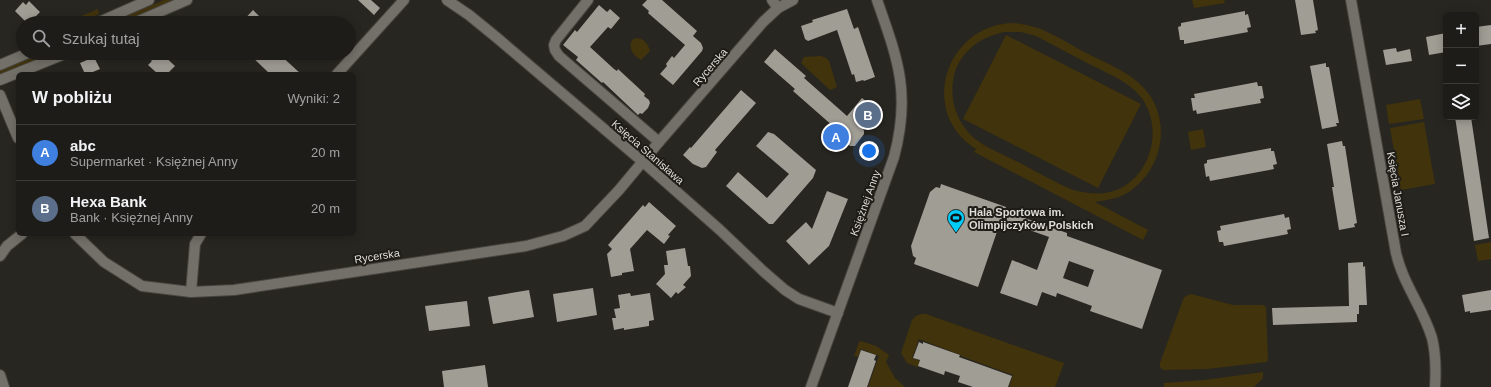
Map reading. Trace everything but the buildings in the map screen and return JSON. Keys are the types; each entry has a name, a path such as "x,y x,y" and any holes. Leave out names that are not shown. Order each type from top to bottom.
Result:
{"street":[{"path":"113,16 149,0"},
{"path":"150,16 188,0"},
{"path":"356,53 404,0"},
{"name":"Księcia Stanisława","path":"447,0 469,15 496,37 643,162 720,230 784,290 799,299 838,313"},
{"path":"588,0 556,40 554,45 555,50 566,62 588,79 660,142"},
{"name":"Rycerska","path":"77,236 104,262 142,286 191,292 234,290 526,246 564,236 585,226 619,190 764,22 775,4 793,0"},
{"name":"Księżnej Anny","path":"811,387 894,157 901,124 903,97 899,70 893,46 877,0"},
{"name":"Księcia Janusza I","path":"1351,0 1396,253 1403,276 1423,315 1432,340 1435,358 1435,387"},
{"path":"0,65 16,58"},
{"path":"20,72 50,60"},
{"path":"339,72 350,60"},
{"path":"0,80 16,74"},
{"path":"0,95 16,133"},
{"path":"0,256 7,246 20,236"},
{"path":"191,292 195,244 199,236"},
{"path":"0,375 4,387"}],"shaded area":[{"path":"164,0 173,0 137,16 127,16"},
{"path":"1192,0 1224,0 1225,3 1194,8"},
{"path":"98,9 99,14 95,16 81,16"},
{"path":"1014,23 1041,29 1108,63 1131,77 1144,88 1153,101 1159,115 1161,129 1160,144 1156,159 1149,172 1127,193 1115,198 1095,202 1148,230 1143,240 974,152 976,149 958,133 947,114 944,93 947,72 957,54 971,38 990,27","holes":["1004,32 1021,32 1036,36 1117,78 1130,86 1140,96 1148,109 1152,123 1150,152 1144,166 1135,177 1124,186 1110,192 1101,193 1087,193 1073,190 985,146 974,138 962,124 954,106 952,88 956,69 964,55 975,44 988,37"]},
{"path":"1006,35 1141,104 1098,188 963,119"},
{"path":"636,38 645,42 650,51 641,60 631,49 632,40"},
{"path":"821,56 829,61 837,87 830,90 801,63 804,57"},
{"path":"26,60 35,60 0,74 0,71"},
{"path":"1420,99 1424,119 1389,124 1386,105"},
{"path":"1424,122 1435,184 1401,190 1390,128"},
{"path":"1203,129 1206,147 1191,150 1188,132"},
{"path":"1491,242 1491,259 1478,261 1475,245"},
{"path":"1191,294 1233,305 1263,305 1266,307 1268,360 1266,362 1207,369 1163,370 1160,367 1160,363 1184,297"},
{"path":"921,314 926,314 1064,363 1055,387 1009,387 1013,375 919,339 912,358 920,361 918,366 917,367 907,363 901,353 912,320"},
{"path":"861,341 876,346 889,355 886,362 895,378 905,387 868,387 879,356 861,349 858,357 854,356 859,342"},
{"path":"1263,372 1263,378 1254,387 1164,387 1164,383 1205,380"}],"place":[{"name":"Hexa Bank","path":"868,115"},
{"name":"abc","path":"836,137"},
{"name":"Hala Sportowa im. Olimpijczyków Polskich","path":"956,233"}]}
